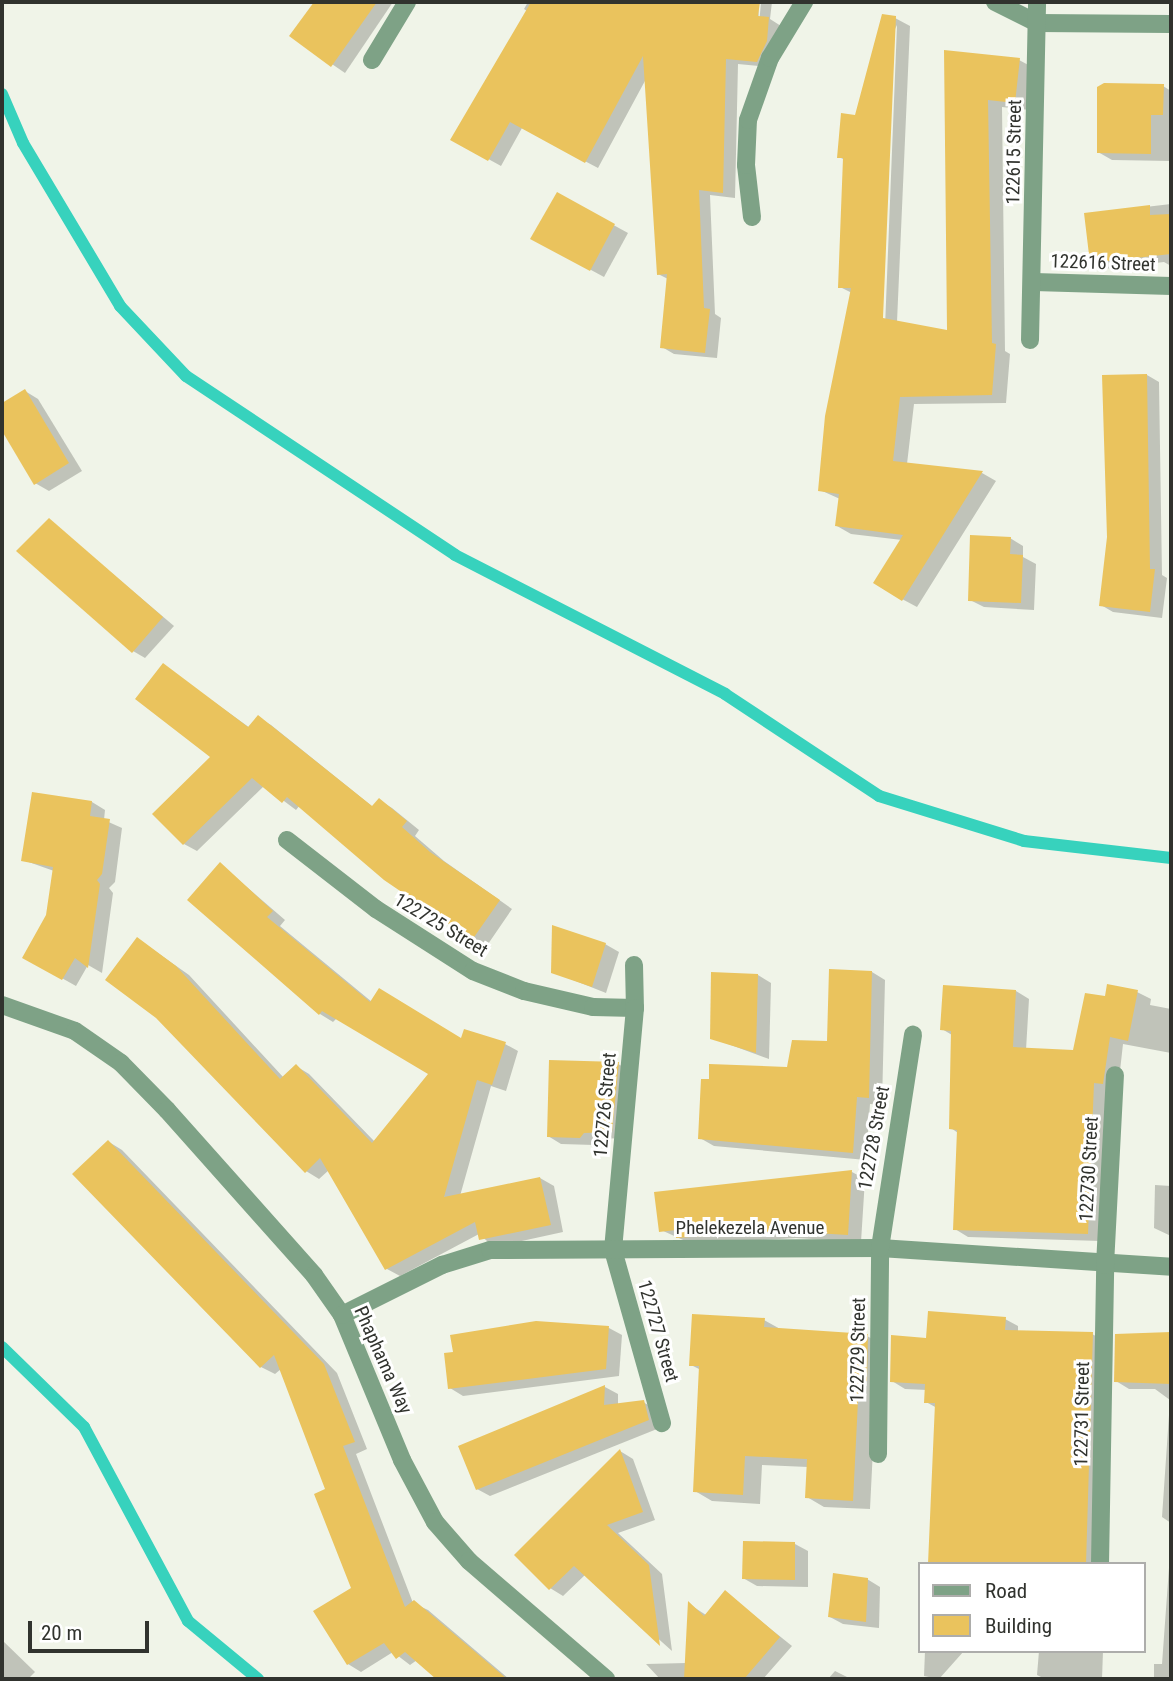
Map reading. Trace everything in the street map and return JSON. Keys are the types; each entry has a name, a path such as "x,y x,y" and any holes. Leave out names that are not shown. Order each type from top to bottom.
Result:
{"street":[{"path":"372,60 407,2"},
{"path":"752,217 746,165 748,120 770,58 804,2"},
{"path":"995,2 1037,23 1171,24"},
{"name":"122615 Street","path":"1030,340 1034,282 1037,2"},
{"name":"122616 Street","path":"1034,282 1171,286"},
{"name":"122725 Street","path":"287,840 376,909 473,971 524,991 570,1002 635,1008"},
{"name":"122726 Street","path":"613,1250 635,1008 634,965"},
{"name":"Phaphama Way","path":"2,1005 75,1031 121,1063 314,1275 342,1315 402,1461 435,1522 468,1561 606,1679"},
{"name":"122728 Street","path":"880,1248 913,1035"},
{"name":"122730 Street","path":"1105,1265 1115,1075"},
{"name":"Phelekezela Avenue","path":"342,1315 442,1265 490,1250 880,1248 1105,1265 1171,1266"},
{"name":"122729 Street","path":"878,1454 880,1248"},
{"name":"122727 Street","path":"613,1250 662,1423"},
{"name":"122731 Street","path":"1100,1562 1105,1265"}],"building":[{"path":"314,2 377,2 331,67 289,36"},
{"path":"531,2 760,2 758,16 769,17 767,41 757,62 726,59 723,193 699,190 704,308 710,309 705,353 660,348 667,274 657,275 643,56 585,163 510,122 488,161 450,140"},
{"path":"882,14 896,16 883,318 947,330 944,50 1020,58 1015,103 988,100 992,343 996,344 992,395 900,397 893,461 983,471 902,601 873,583 903,535 835,526 839,494 818,491 825,416 851,288 838,288 843,158 837,158 841,113 855,115"},
{"path":"1104,83 1164,84 1163,115 1151,115 1151,154 1097,153 1097,87"},
{"path":"557,192 615,224 590,271 530,239"},
{"path":"1150,205 1150,215 1171,214 1171,254 1090,263 1084,213"},
{"path":"1147,374 1150,569 1155,569 1150,612 1099,606 1107,537 1102,375"},
{"path":"25,389 69,463 34,485 2,431 2,403"},
{"path":"49,518 163,617 132,653 16,551"},
{"path":"970,535 1011,537 1010,554 1023,555 1021,603 968,601"},
{"path":"163,663 248,727 258,715 372,806 379,798 407,821 402,827 430,852 500,900 472,940 384,880 287,797 282,803 252,778 183,845 152,814 210,757 135,699"},
{"path":"32,792 92,801 90,816 110,819 102,874 97,880 100,884 88,968 75,958 62,980 22,958 46,915 53,867 21,861"},
{"path":"220,862 273,911 267,917 370,1002 379,988 461,1038 464,1029 506,1042 492,1085 477,1080 444,1197 540,1177 551,1225 479,1240 475,1222 385,1270 320,1158 305,1173 156,1018 105,980 137,937 176,966 280,1079 296,1064 372,1143 428,1074 322,1011 319,1015 187,900"},
{"path":"552,925 606,943 592,987 551,973"},
{"path":"829,969 872,971 869,1098 857,1097 853,1153 698,1139 701,1079 709,1079 709,1064 787,1067 792,1040 827,1041"},
{"path":"711,972 758,974 756,1053 710,1039"},
{"path":"1107,984 1138,990 1128,1041 1110,1037 1103,1084 1094,1083 1088,1234 953,1230 957,1130 949,1129 951,1031 940,1030 943,985 1016,990 1013,1047 1073,1050 1085,993 1105,996"},
{"path":"549,1060 619,1062 612,1132 584,1133 580,1138 547,1137"},
{"path":"108,1140 324,1364 355,1442 343,1446 405,1607 414,1600 507,1679 436,1679 405,1652 396,1659 384,1643 347,1665 313,1611 351,1588 314,1494 325,1489 274,1355 260,1368 72,1174"},
{"path":"852,1170 848,1235 782,1231 676,1238 676,1230 659,1232 654,1192"},
{"path":"928,1311 1006,1317 1005,1330 1093,1332 1086,1562 928,1562 935,1403 924,1403 925,1384 890,1382 891,1335 926,1338"},
{"path":"692,1314 765,1318 764,1327 868,1334 867,1381 859,1381 853,1501 805,1498 807,1459 745,1456 743,1495 693,1492 699,1366 689,1366"},
{"path":"536,1321 609,1326 606,1369 448,1389 444,1353 453,1352 450,1335"},
{"path":"1171,1332 1171,1384 1114,1382 1115,1334"},
{"path":"605,1385 604,1405 644,1400 649,1420 476,1490 458,1446"},
{"path":"620,1449 643,1512 607,1525 649,1565 660,1646 574,1566 549,1590 514,1555"},
{"path":"743,1541 795,1542 795,1580 742,1579"},
{"path":"833,1573 868,1578 866,1622 828,1617"},
{"path":"725,1590 780,1637 744,1679 684,1679 688,1601 704,1616"}],"waterway":[{"path":"2,94 23,143 120,306 186,376 455,555 725,694 879,796 1024,841 1171,858"},
{"path":"2,1347 84,1427 188,1621 258,1679"}]}
